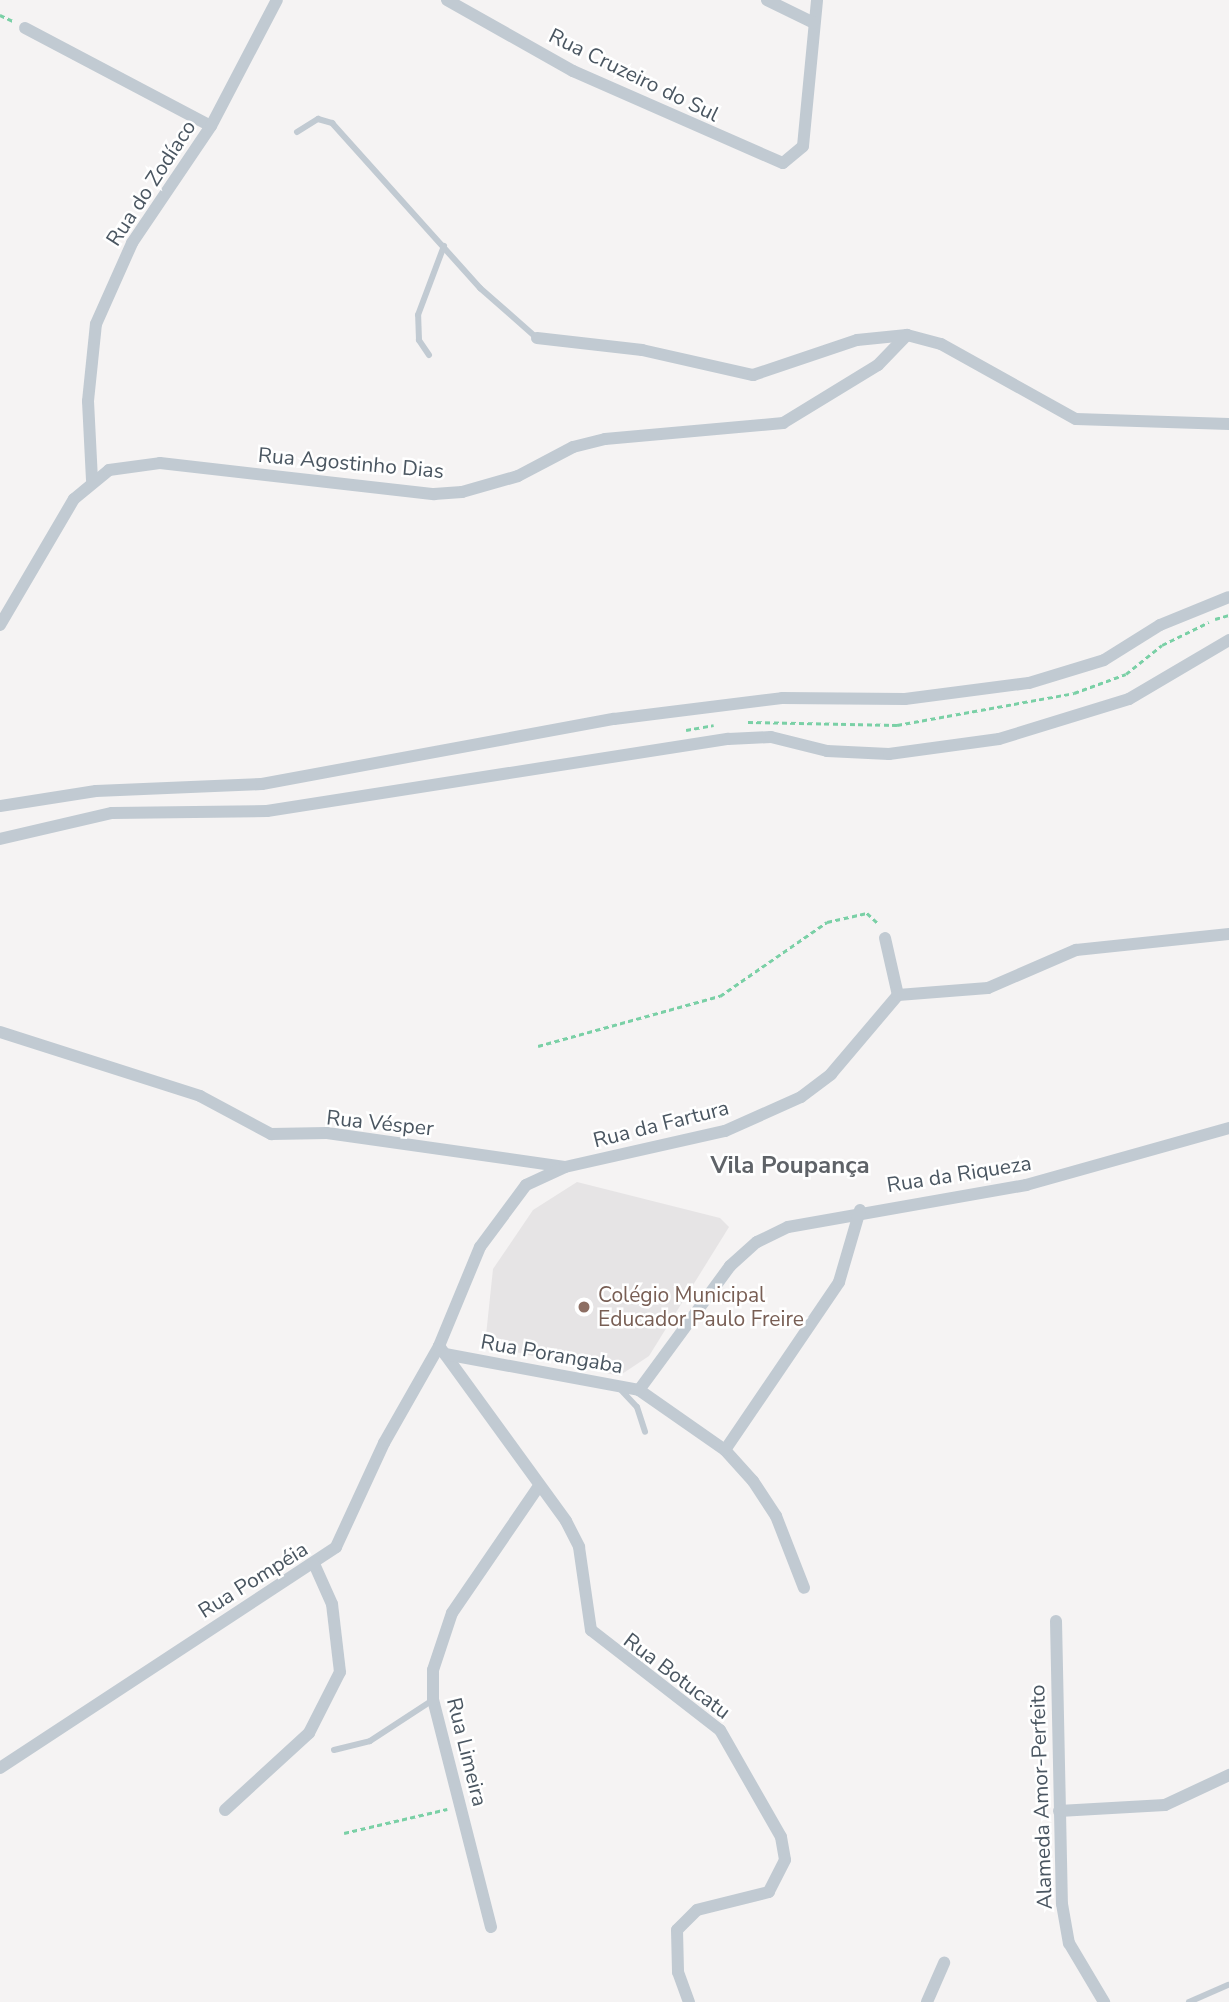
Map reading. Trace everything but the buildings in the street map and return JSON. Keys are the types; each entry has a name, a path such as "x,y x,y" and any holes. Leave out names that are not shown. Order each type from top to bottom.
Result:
{"street":[{"name":"Rua do Zodíaco","path":"92,480 88,388 96,324 132,243 211,127 277,0"},
{"name":"Rua Cruzeiro do Sul","path":"447,0 573,71 773,162 791,161 803,146 814,23"},
{"path":"767,0 814,23 817,0"},
{"path":"25,28 211,127"},
{"path":"537,338 642,350 753,375 857,340 907,335 941,344 1076,419 1229,424"},
{"name":"Rua Agostinho Dias","path":"92,480 132,463 160,463 433,494 462,492 518,476 573,447 606,439 783,423 878,365 907,335"},
{"path":"0,625 74,499 92,480"},
{"path":"0,806 96,791 262,783 614,719 768,699 905,699 1029,683 1104,660 1160,625 1229,597"},
{"path":"0,839 112,813 267,811 728,739 771,737 827,751 889,754 999,739 1129,699 1229,640"},
{"path":"885,938 898,995 988,988 1076,950 1229,934"},
{"name":"Rua da Fartura","path":"442,1350 461,1285 501,1213 526,1185 565,1167 725,1131 801,1097 831,1074 898,995"},
{"name":"Rua Vésper","path":"0,1032 200,1096 271,1134 327,1133 565,1167"},
{"name":"Rua da Riqueza","path":"639,1390 730,1266 757,1242 788,1227 860,1210 1026,1185 1229,1128"},
{"path":"725,1450 839,1282 860,1210"},
{"name":"Rua Porangaba","path":"442,1350 639,1390 725,1450 776,1516 804,1588"},
{"name":"Rua Botucatu","path":"442,1350 579,1547 584,1616 591,1630 720,1730 780,1837 785,1860 769,1892 697,1910 677,1930 678,1972 689,2002"},
{"name":"Rua Pompéia","path":"0,1768 315,1566 353,1518 384,1443 442,1350"},
{"name":"Rua Limeira","path":"491,1927 433,1700 433,1670 452,1613 539,1486"},
{"path":"225,1810 309,1733 335,1685 341,1646 315,1566"},
{"name":"Alameda Amor-Perfeito","path":"1056,1621 1059,1811 1069,1943 1104,2002"},
{"path":"1059,1811 1165,1805 1229,1775"},
{"path":"927,2002 944,1963"}],"lane":[{"path":"297,132 318,119 332,123 444,246 537,338"},
{"path":"429,355 419,340 418,315 444,246"},
{"path":"604,1381 637,1407 645,1432"},
{"path":"334,1750 370,1741 433,1700"},
{"path":"1189,2002 1228,1985"}],"path":[{"path":"538,1046 720,996 806,932 844,916 867,913 885,938"},
{"path":"344,1833 461,1806"}],"shaded area":[{"name":"Colégio Municipal Educador Paulo Freire","path":"577,1182 720,1218 729,1227 649,1356 619,1376 485,1345 493,1269 533,1210"}],"place":[{"name":"Colégio Municipal Educador Paulo Freire","path":"584,1307"}],"district":[{"name":"Vila Poupança","path":"790,1166"}]}
